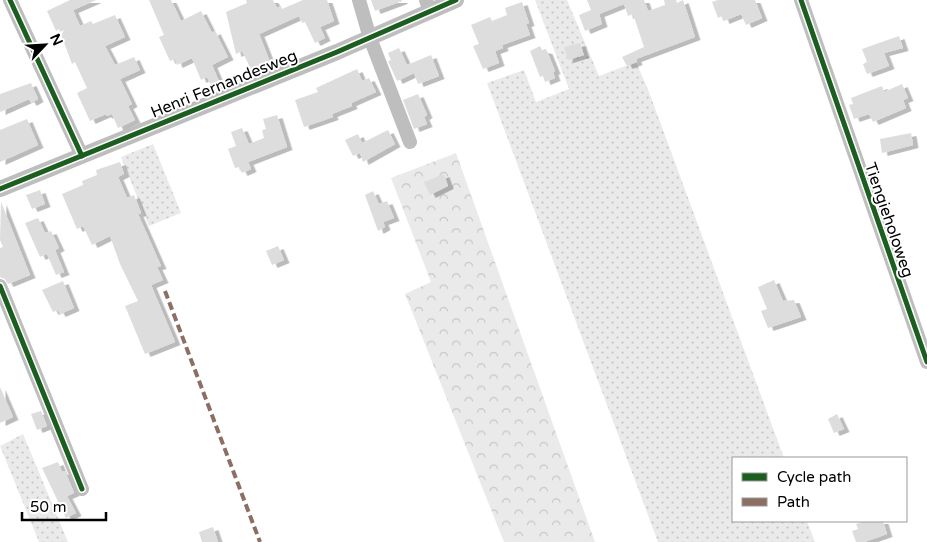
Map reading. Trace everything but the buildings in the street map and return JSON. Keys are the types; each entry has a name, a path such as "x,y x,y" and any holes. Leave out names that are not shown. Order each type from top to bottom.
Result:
{"street":[{"path":"10,0 82,156"},
{"path":"358,0 370,38 410,142"},
{"name":"Henri Fernandesweg","path":"0,189 370,38 428,5 456,0"},
{"name":"Tiengieholoweg","path":"801,0 927,362"},
{"path":"0,286 82,489"}],"green space":[{"path":"535,0 567,0 599,76 636,62 649,92 784,457 732,457 732,522 807,522 815,542 658,542 487,83 524,70 536,102 569,89"},
{"path":"153,144 181,213 149,226 121,157"},
{"path":"456,153 595,542 504,542 405,294 431,282 391,178"},
{"path":"23,434 68,542 39,542 0,446"}],"marked path":[{"path":"165,291 260,542"}],"cycle path":[{"path":"10,0 82,156"},
{"path":"0,189 337,52 456,0"},
{"path":"801,0 927,362"},
{"path":"0,286 82,489"}]}
